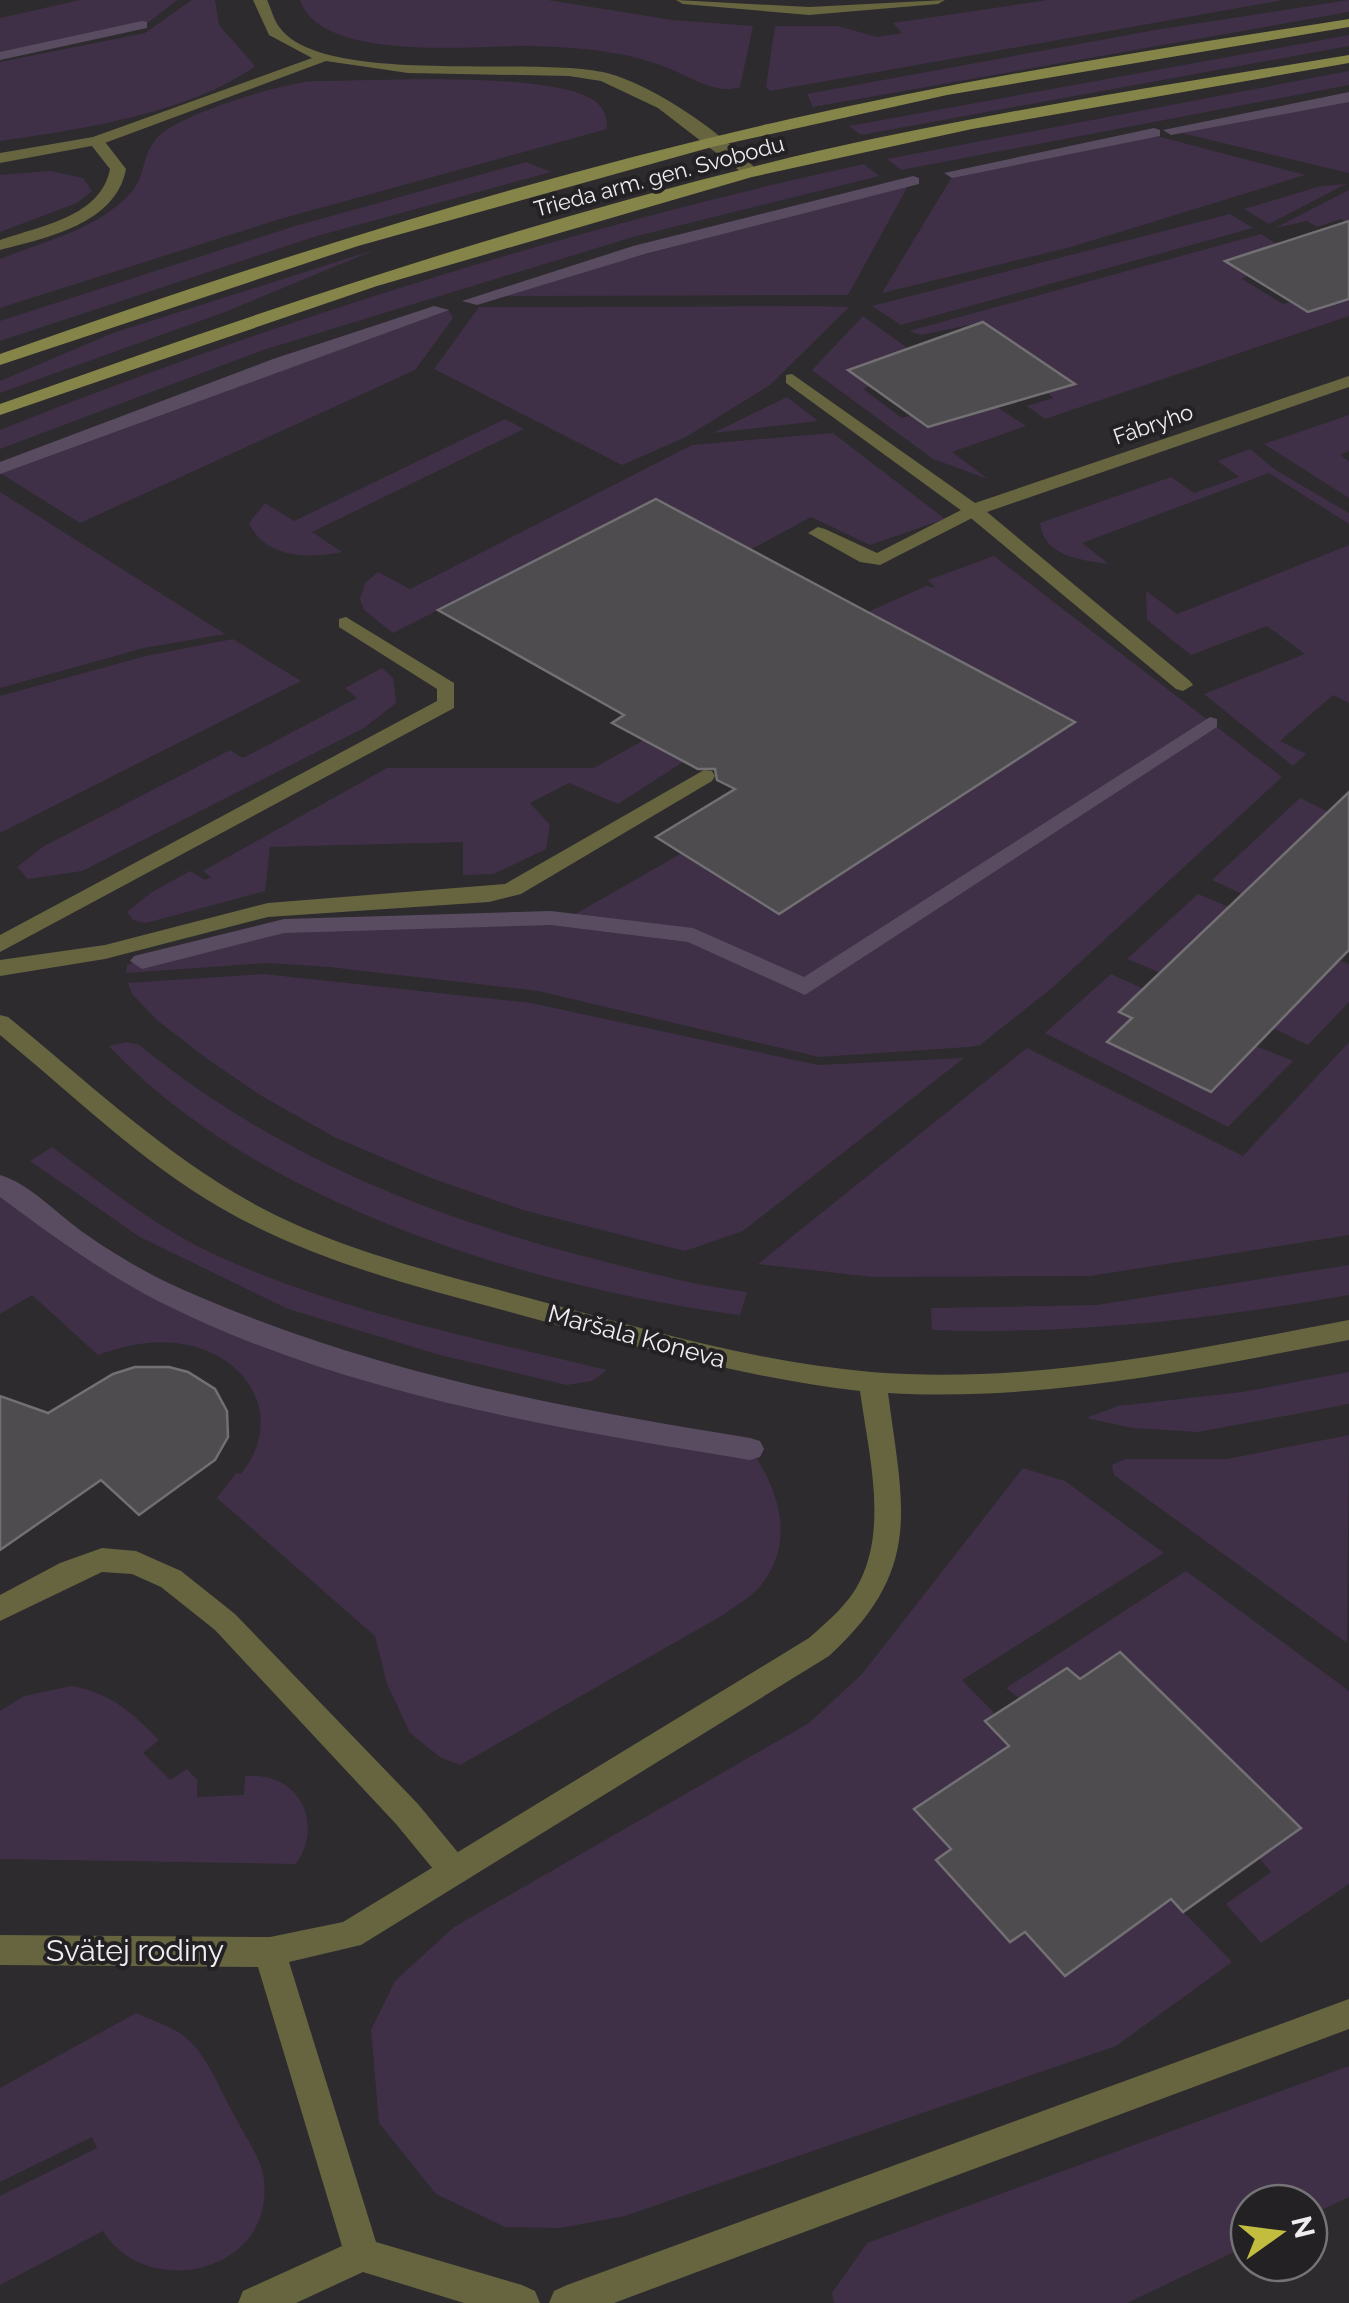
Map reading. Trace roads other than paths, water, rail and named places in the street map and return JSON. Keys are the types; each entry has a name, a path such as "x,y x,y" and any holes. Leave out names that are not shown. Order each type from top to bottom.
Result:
{"street":[{"path":"260,0 264,18 273,30 320,60 360,67 533,68 589,73 645,95 751,172"},
{"path":"682,0 809,11 938,0"},
{"name":"Trieda arm. gen. Svobodu","path":"0,360 332,248 713,142 916,99 1349,23"},
{"name":"Trieda arm. gen. Svobodu","path":"0,410 388,276 751,172 940,132 1349,59"},
{"path":"0,158 96,141 320,60"},
{"path":"0,245 96,208 111,196 118,169 96,141"},
{"path":"792,379 972,510 1183,686"},
{"name":"Fábryho","path":"818,533 867,558 880,558 972,510 1349,382"},
{"path":"0,945 448,704 447,687 346,623"},
{"path":"0,968 104,952 268,910 489,895 514,888 704,776"},
{"name":"Maršala Koneva","path":"0,1023 206,1187 260,1218 378,1266 723,1360 872,1383 980,1382 1129,1371 1349,1330"},
{"name":"Svätej rodiny","path":"0,1950 270,1952 350,1935 820,1647 860,1608 880,1572 889,1532 872,1383"},
{"path":"0,1609 70,1571 102,1560 136,1563 171,1579 225,1622 407,1814 454,1871"},
{"path":"270,1952 362,2255"},
{"path":"567,2303 1349,2014"},
{"path":"256,2303 362,2255 522,2303"}],"waterway":[{"path":"0,56 142,25"},
{"path":"1171,130 1349,97"},
{"path":"952,173 1154,133"},
{"path":"471,301 639,250 913,181"},
{"path":"0,468 279,363 440,310"},
{"path":"142,961 284,926 551,918 693,935 805,987 1210,723"},
{"path":"0,1184 81,1244 168,1294 260,1334 355,1367 453,1394 750,1449"}]}
